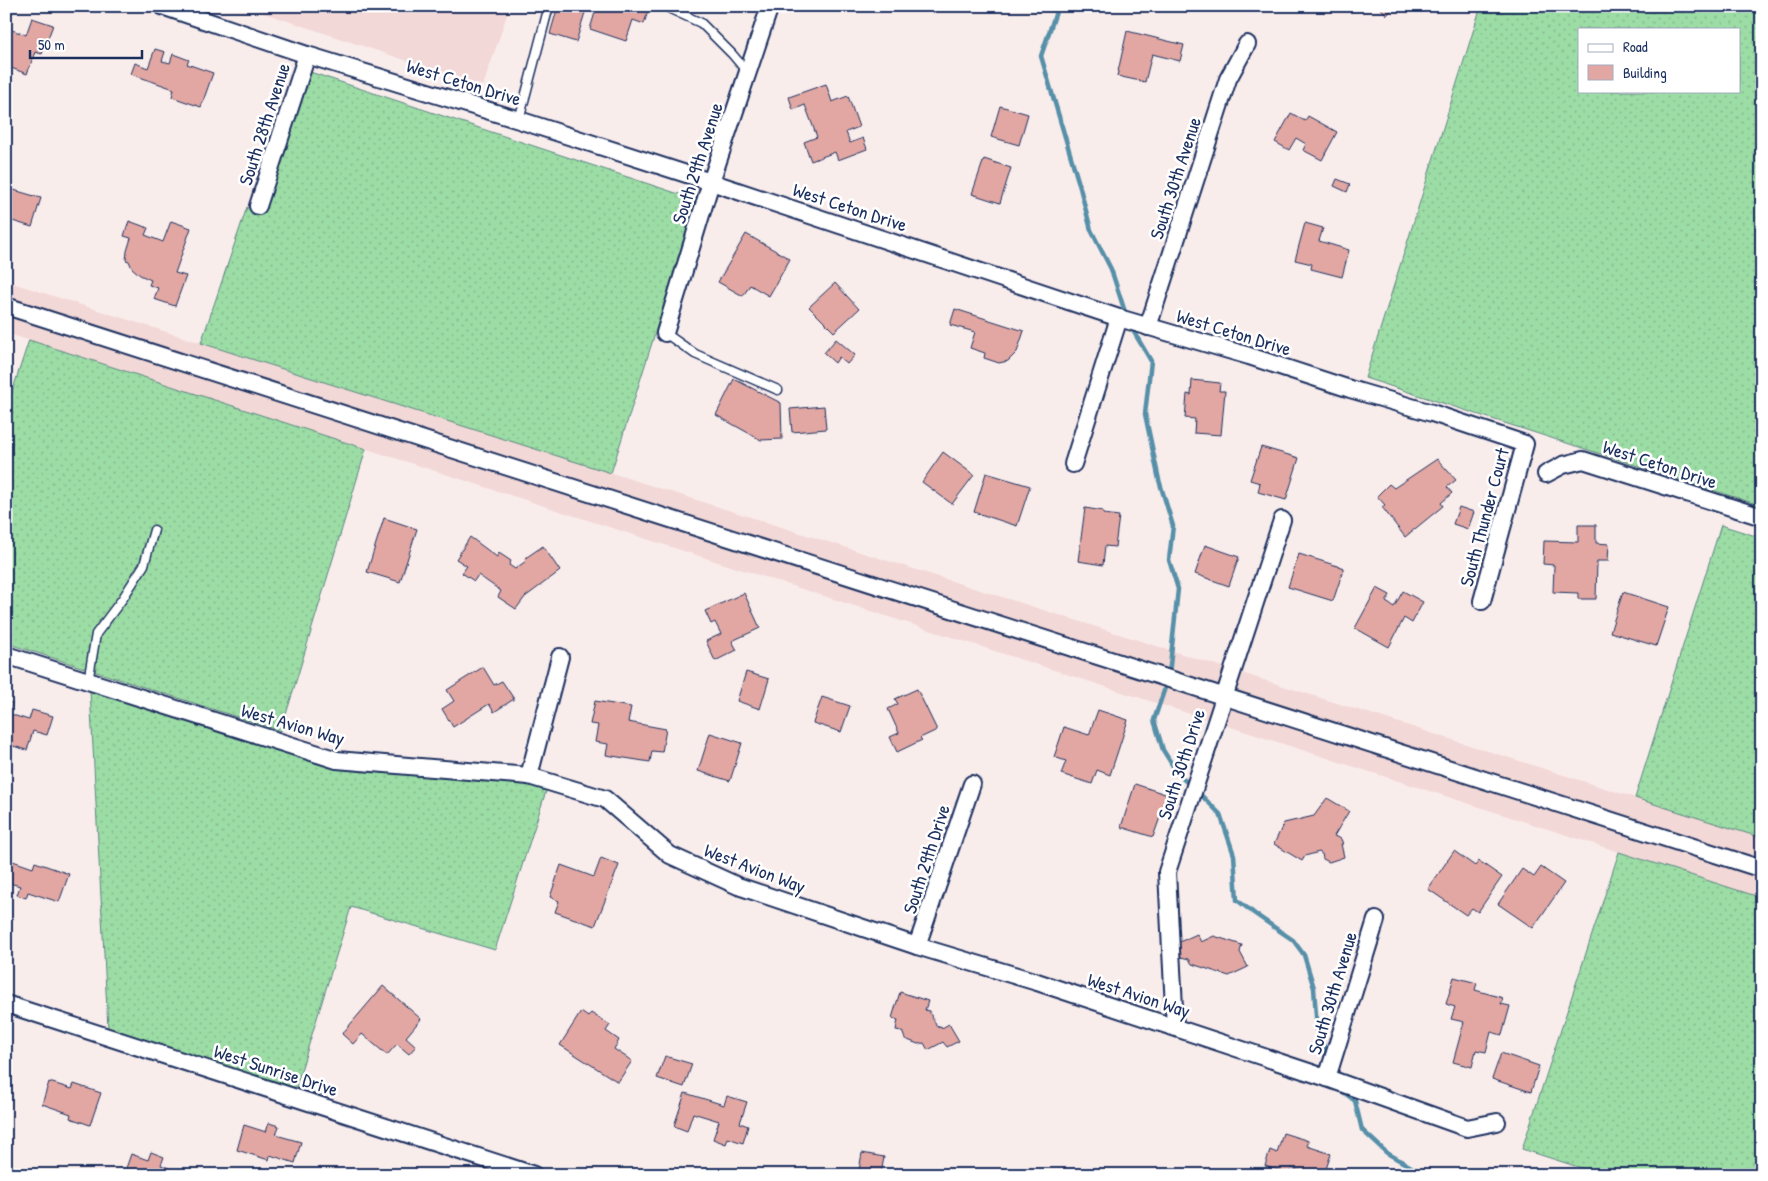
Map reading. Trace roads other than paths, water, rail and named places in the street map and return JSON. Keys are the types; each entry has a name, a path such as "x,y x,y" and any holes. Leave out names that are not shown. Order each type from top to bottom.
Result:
{"street":[{"name":"West Ceton Drive","path":"162,6 307,55 519,120 711,182 1119,318 1432,413 1525,444"},
{"name":"South 29th Avenue","path":"665,333 711,182 770,6"},
{"name":"South 30th Avenue","path":"1148,327 1228,79 1247,44"},
{"name":"South 28th Avenue","path":"258,206 307,55"},
{"path":"6,306 1762,869"},
{"path":"1073,464 1119,318"},
{"name":"South Thunder Court","path":"1482,601 1525,444"},
{"name":"West Ceton Drive","path":"1546,474 1562,465 1584,460 1762,517"},
{"name":"South 30th Drive","path":"1174,1028 1167,872 1282,520"},
{"name":"West Avion Way","path":"6,655 336,760 529,776 606,799 670,855 738,886 917,946 1037,982 1327,1078 1467,1128 1498,1122"},
{"path":"529,776 560,657"},
{"name":"South 29th Drive","path":"917,946 972,784"},
{"name":"South 30th Avenue","path":"1327,1078 1376,920"},
{"name":"West Sunrise Drive","path":"6,1004 534,1175"}],"lane":[{"path":"519,120 549,6"},
{"path":"664,6 701,23 748,73"},
{"path":"665,333 695,354 778,390"},
{"path":"88,682 96,634 123,598 144,565 154,530"}],"waterway":[{"path":"1058,6 1041,56 1091,230 1111,269 1126,315"},
{"path":"1131,327 1151,361 1145,414 1159,480 1173,526 1169,560 1178,589 1169,675"},
{"path":"1167,682 1154,720 1163,750 1178,774 1191,786"},
{"path":"1197,791 1220,814 1234,855 1237,900 1293,940 1304,955 1314,988 1317,1030 1325,1048 1326,1060"},
{"path":"1340,1089 1355,1101 1362,1130 1387,1153 1425,1175"}]}
